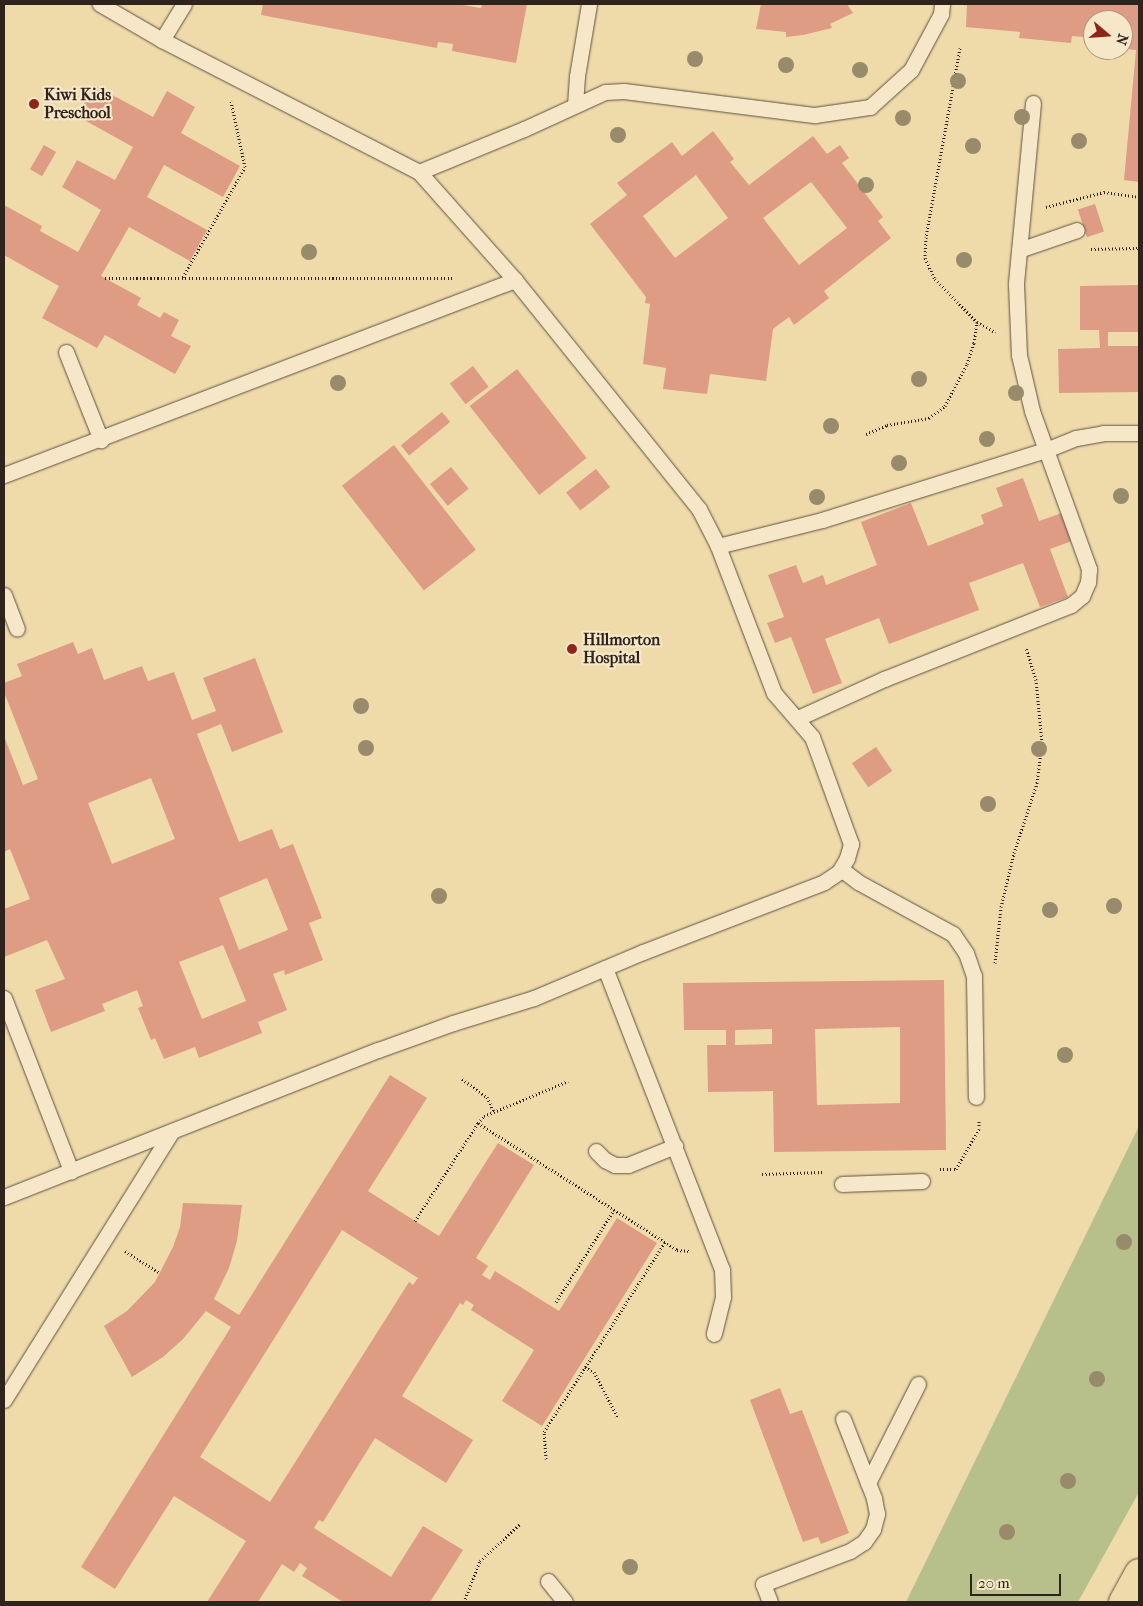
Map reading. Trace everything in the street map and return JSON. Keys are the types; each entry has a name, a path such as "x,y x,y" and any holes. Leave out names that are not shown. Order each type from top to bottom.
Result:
{"highway":[{"path":"1123,1602 1139,1573"}],"lane":[{"path":"4,1197 378,1050 453,1023 534,998 824,882 840,869 847,858 851,844 812,737 798,718 774,693 718,546 699,509 515,280 419,172 162,40 100,4"},
{"path":"162,40 184,4"},
{"path":"575,105 577,76 589,4"},
{"path":"419,172 604,92 624,91 815,115 870,107 911,70 941,14 942,4"},
{"path":"798,718 884,679 1071,605 1082,596 1088,582 1089,569 1083,547 1032,411 1017,338 1016,284 1033,103"},
{"path":"1020,250 1078,230"},
{"path":"4,475 101,440 515,280"},
{"path":"66,352 101,440"},
{"path":"718,546 822,520 1046,450 1076,438 1103,433 1139,433"},
{"path":"4,595 17,629"},
{"path":"840,869 858,882 953,934 966,953 974,976 976,1097"},
{"path":"605,968 722,1269 723,1297 714,1334"},
{"path":"4,998 71,1171"},
{"path":"4,1400 172,1132"},
{"path":"596,1151 615,1166 628,1165 675,1146"},
{"path":"842,1184 922,1181"},
{"path":"868,1484 918,1384"},
{"path":"770,1602 763,1584 850,1551 864,1542 873,1529 877,1514 868,1484 843,1419"},
{"path":"548,1581 565,1602"}],"path":[{"path":"960,48 926,237 926,258 935,279 977,322 999,334 1017,338"},
{"path":"183,278 245,167 224,72"},
{"path":"1023,207 1046,207 1104,192 1139,197"},
{"path":"1057,237 1062,246 1072,249 1139,248"},
{"path":"105,278 461,278 479,294"},
{"path":"866,434 887,425 929,418 945,406 967,364 974,343 977,322"},
{"path":"974,987 993,986 1001,907 1014,853 1037,783 1042,743 1038,698 1036,680 1020,625"},
{"path":"462,1080 486,1097 494,1112"},
{"path":"415,1221 484,1116 568,1081"},
{"path":"478,1123 677,1250 688,1252 714,1245"},
{"path":"556,1302 614,1210"},
{"path":"546,1459 544,1432 665,1242"},
{"path":"126,1252 160,1274"},
{"path":"586,1367 594,1372 618,1418"},
{"path":"464,1602 480,1561 520,1524"}],"green space":[{"path":"1139,1126 1139,1492 1078,1602 906,1602"}],"building":[{"path":"263,4 457,4 481,8 482,4 527,4 516,63 452,51 453,44 438,42 437,48 261,15"},
{"path":"761,4 847,4 853,13 830,24 832,28 786,37 786,32 756,29"},
{"path":"967,4 1139,4 1139,182 1124,180 1136,50 1133,50 1133,10 1083,10 1083,37 1072,36 1071,43 1019,38 1020,32 966,27"},
{"path":"94,85 153,117 167,91 195,107 181,133 240,166 223,197 164,165 147,197 207,230 190,261 129,227 101,276 141,298 137,305 160,318 164,312 179,320 171,336 191,346 175,374 105,335 97,348 42,318 59,286 4,255 4,205 42,226 40,231 78,252 101,210 62,187 77,160 115,180 133,147 77,116"},
{"path":"713,131 734,159 730,162 749,185 813,136 827,154 840,145 849,158 842,163 883,217 878,221 891,238 824,291 829,298 794,325 789,317 773,329 766,381 710,374 707,394 663,389 666,368 643,364 650,304 645,303 646,297 590,224 627,195 617,183 672,142 682,156","holes":["696,175 728,218 675,258 643,216","811,182 847,228 799,265 763,218"]},
{"path":"44,145 56,152 42,176 30,169"},
{"path":"1095,204 1104,232 1087,237 1078,210"},
{"path":"1139,285 1139,332 1108,332 1108,346 1139,346 1139,392 1059,393 1058,349 1100,348 1099,330 1080,330 1080,286"},
{"path":"473,366 489,387 465,404 450,383"},
{"path":"517,369 587,458 539,495 470,406"},
{"path":"442,412 450,422 409,455 401,445"},
{"path":"394,445 476,550 424,590 342,486"},
{"path":"451,467 469,489 448,506 430,484"},
{"path":"596,469 610,487 580,511 566,492"},
{"path":"1023,478 1039,521 1062,513 1072,541 1050,549 1068,597 1040,607 1023,563 969,583 979,610 889,644 879,618 825,639 842,683 813,694 791,637 775,643 767,623 784,617 768,575 796,565 803,583 823,575 826,585 877,565 861,522 911,503 928,546 984,524 981,515 1003,506 996,488"},
{"path":"73,642 78,654 92,648 104,680 142,666 148,681 174,672 192,720 216,711 203,678 255,658 283,732 232,752 221,724 197,734 239,842 272,829 280,849 293,844 322,918 309,923 323,960 285,975 284,970 273,974 287,1010 258,1022 262,1033 199,1058 195,1047 164,1059 155,1038 151,1040 138,1008 143,1006 137,990 102,1004 105,1011 51,1032 35,990 65,979 47,940 4,957 4,909 30,899 10,849 4,852 4,736 23,785 38,779 4,692 4,683 22,676 17,664","holes":["151,778 175,839 112,864 88,803","267,878 288,930 239,950 219,898","223,945 246,1001 202,1019 179,962"]},
{"path":"876,747 892,771 868,787 852,763"},
{"path":"944,980 946,1150 774,1152 773,1091 708,1092 707,1045 726,1045 726,1030 684,1030 683,983","holes":["900,1027 900,1103 817,1105 815,1029","772,1029 772,1044 735,1045 735,1030"]},
{"path":"390,1075 427,1098 368,1191 439,1236 498,1143 534,1165 476,1258 488,1266 482,1275 490,1280 495,1271 559,1311 617,1218 657,1243 542,1426 502,1401 534,1350 471,1310 474,1305 466,1300 463,1305 460,1303 402,1396 473,1440 446,1483 375,1438 323,1522 319,1520 314,1528 391,1577 423,1526 463,1550 430,1602 343,1602 302,1576 307,1568 300,1563 294,1572 282,1564 258,1602 207,1602 246,1541 174,1496 115,1589 81,1567 231,1327 206,1311 183,1339 163,1357 132,1377 104,1326 127,1311 155,1282 173,1247 180,1227 183,1203 242,1205 237,1241 229,1268 214,1299 239,1315","holes":["342,1230 418,1278 413,1285 409,1282 270,1502 200,1457"]},
{"path":"780,1388 790,1414 802,1410 849,1533 821,1544 818,1537 803,1542 750,1400"}],"place":[{"name":"Kiwi Kids Preschool","path":"34,104"},
{"name":"Hillmorton Hospital","path":"572,649"}]}
